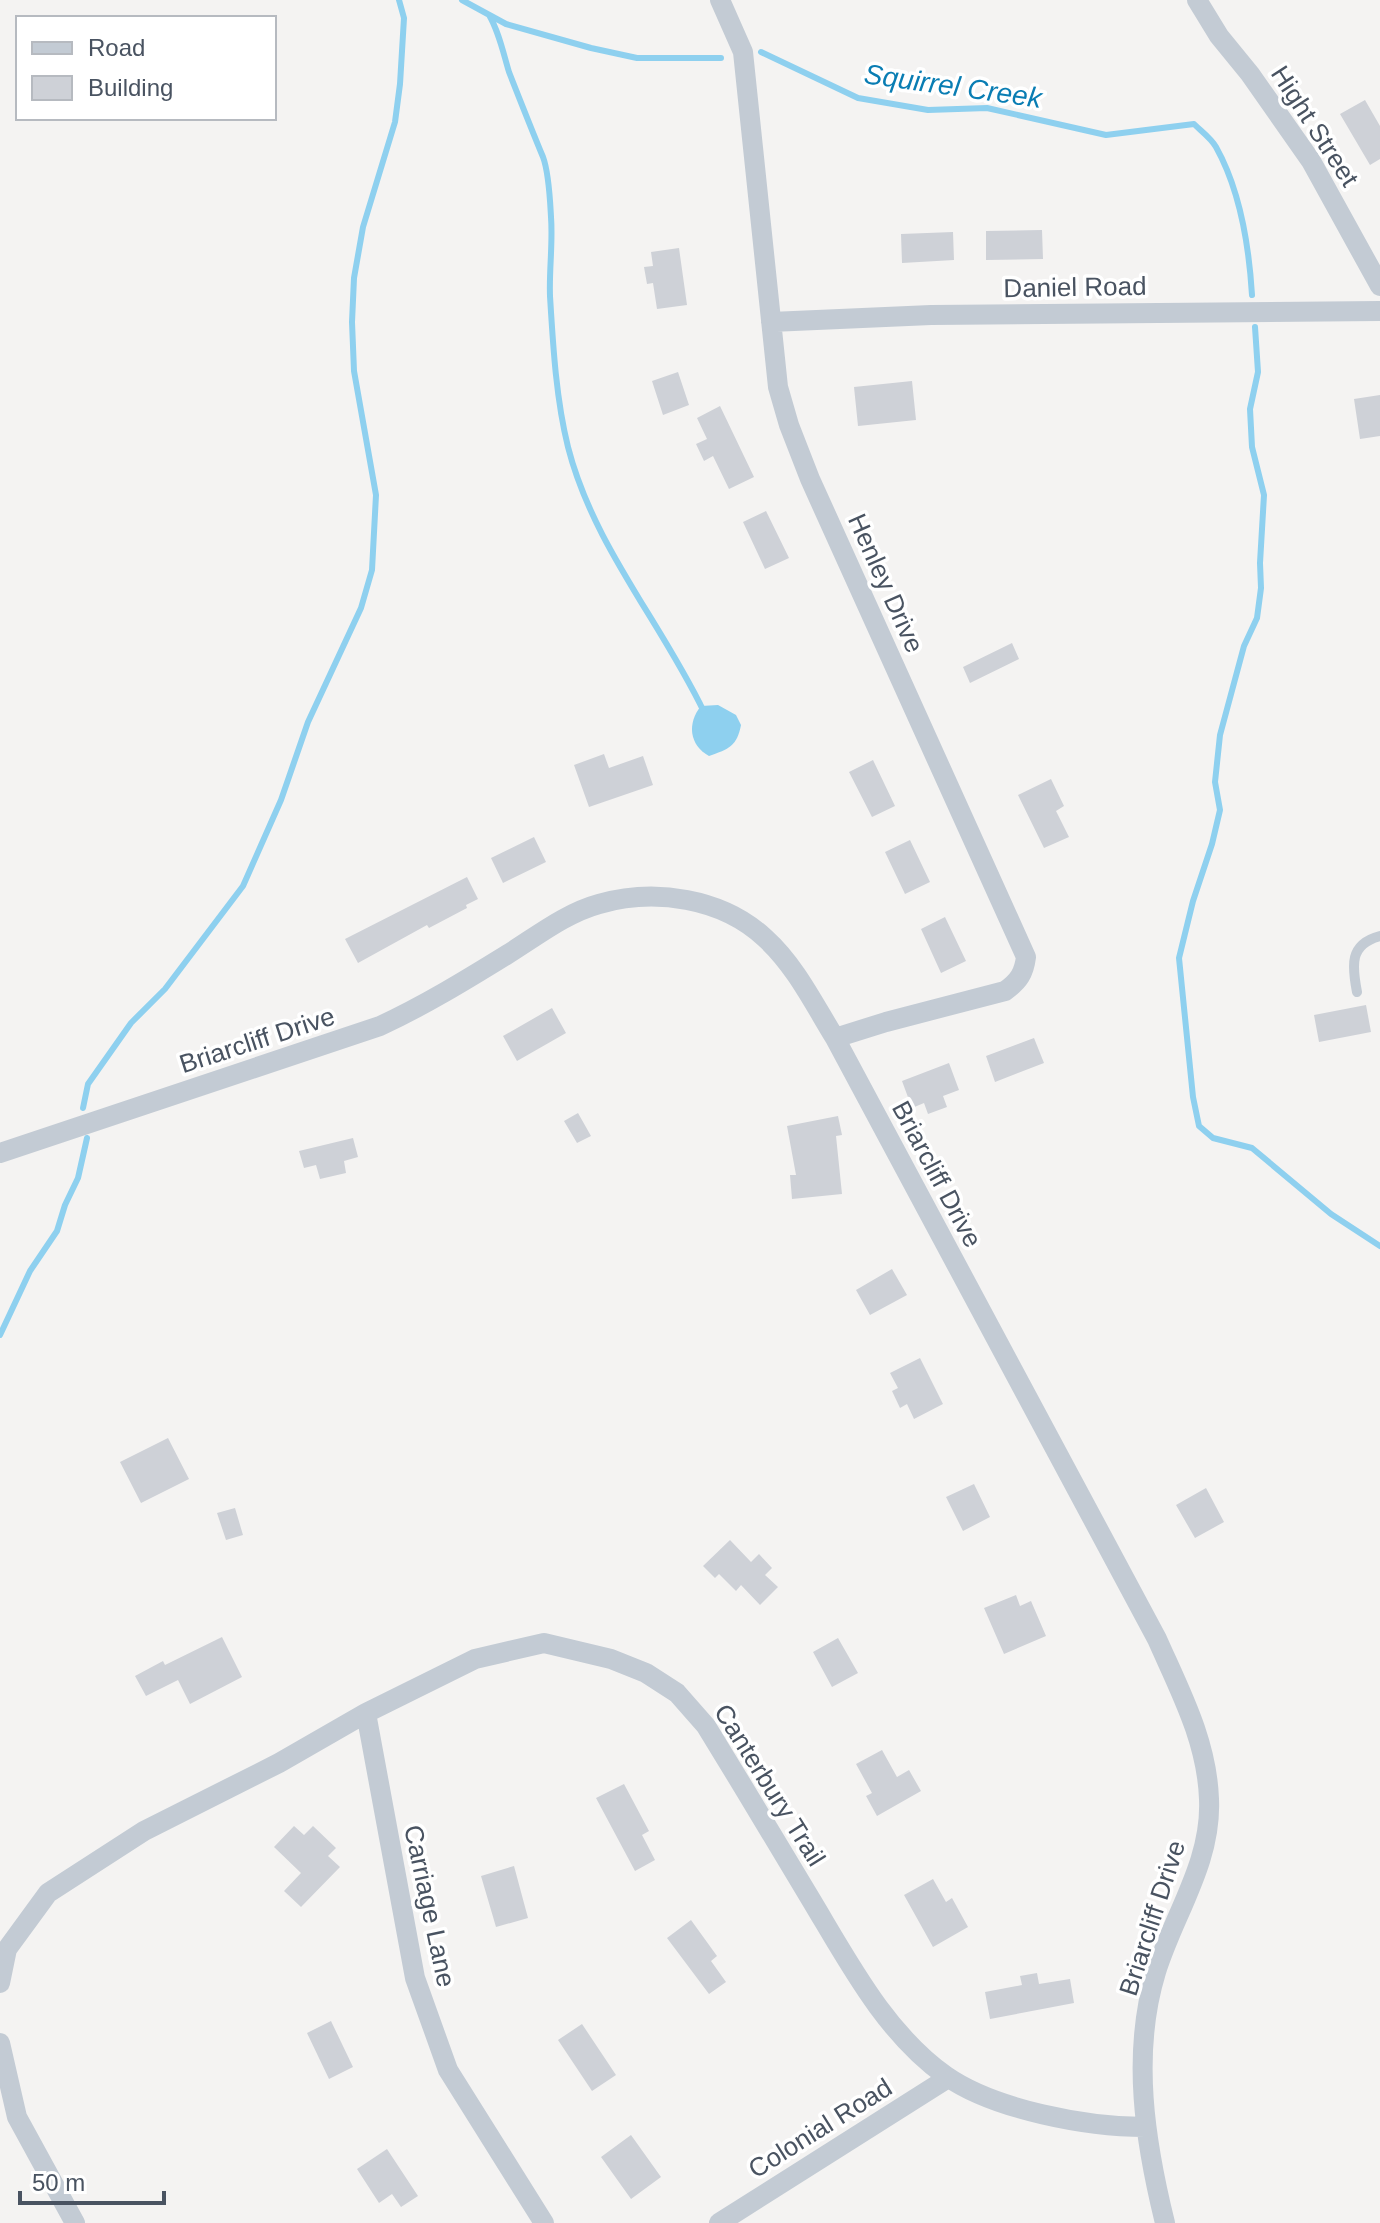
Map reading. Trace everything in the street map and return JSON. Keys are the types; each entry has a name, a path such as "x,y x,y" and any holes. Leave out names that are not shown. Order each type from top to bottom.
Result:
{"street":[{"name":"Henley Drive","path":"720,0 743,52 778,387 789,425 1026,957 1024,971 1017,983 1005,991 835,1038"},
{"name":"Hight Street","path":"1197,0 1219,36 1250,74 1311,161 1380,286"},
{"name":"Daniel Road","path":"771,322 931,315 1380,311"},
{"name":"Briarcliff Drive","path":"0,1153 380,1026 434,1000 562,920 598,904 639,897 678,899 721,908 746,922 768,940 796,974 835,1038 1150,1626 1198,1731 1209,1801 1206,1837 1190,1891 1156,1971 1147,2016 1143,2065 1145,2127 1165,2223"},
{"name":"Canterbury Trail","path":"0,1983 7,1949 48,1893 144,1831 475,1659 544,1643 611,1659 646,1673 677,1693 706,1726 856,1973 890,2021 919,2053 948,2078 999,2102 1109,2127 1145,2127"},
{"name":"Carriage Lane","path":"366,1713 415,1978 448,2070 544,2223"},
{"path":"0,2043 17,2117 75,2223"},
{"name":"Colonial Road","path":"719,2223 948,2078"}],"lane":[{"path":"1357,992 1353,970 1356,952 1364,941 1380,936"}],"water":[{"path":"718,705 736,715 741,725 731,746 709,756 697,746 692,726 701,706"}],"building":[{"path":"1365,100 1380,126 1380,159 1370,165 1340,114"},
{"path":"1042,230 1043,259 986,260 986,231"},
{"path":"953,232 954,260 902,263 901,234"},
{"path":"679,248 687,305 657,309 653,283 647,284 644,267 653,266 651,252"},
{"path":"678,372 689,405 663,415 652,381"},
{"path":"912,381 916,420 858,426 854,387"},
{"path":"1380,395 1380,436 1360,439 1354,399"},
{"path":"720,406 754,477 729,489 713,456 704,461 696,444 707,439 697,418"},
{"path":"766,511 789,558 765,569 743,522"},
{"path":"1012,643 1019,659 970,683 963,667"},
{"path":"604,754 609,768 643,756 653,785 589,807 574,765"},
{"path":"873,760 895,806 872,817 849,772"},
{"path":"1051,779 1064,806 1056,811 1069,837 1044,848 1018,795"},
{"path":"534,837 546,862 503,883 491,858"},
{"path":"910,840 930,882 905,894 885,852"},
{"path":"467,877 478,899 466,905 467,908 429,928 427,925 358,963 345,939"},
{"path":"945,917 966,961 941,973 921,929"},
{"path":"1366,1005 1371,1032 1319,1042 1314,1015"},
{"path":"552,1008 566,1033 517,1061 503,1036"},
{"path":"1034,1038 1044,1063 995,1082 986,1056"},
{"path":"949,1063 959,1090 943,1096 947,1107 928,1114 924,1103 912,1108 902,1081"},
{"path":"578,1113 591,1136 577,1143 564,1121"},
{"path":"838,1116 842,1135 836,1136 842,1194 792,1199 790,1175 796,1175 787,1126"},
{"path":"353,1138 358,1157 344,1161 346,1173 320,1179 316,1165 304,1168 299,1151"},
{"path":"892,1269 907,1295 870,1315 856,1290"},
{"path":"920,1358 943,1404 914,1419 907,1404 900,1408 892,1391 898,1388 890,1373"},
{"path":"168,1438 189,1479 141,1503 120,1462"},
{"path":"974,1484 990,1517 963,1531 946,1497"},
{"path":"1206,1488 1224,1522 1195,1538 1176,1505"},
{"path":"235,1508 243,1535 226,1540 217,1513"},
{"path":"730,1540 751,1562 759,1554 772,1568 765,1575 778,1587 760,1605 741,1585 736,1591 719,1574 715,1578 703,1566"},
{"path":"1016,1595 1020,1606 1031,1601 1046,1636 1004,1654 984,1608"},
{"path":"222,1637 242,1677 190,1704 178,1680 146,1696 135,1676"},
{"path":"838,1638 858,1673 832,1687 813,1652"},
{"path":"882,1750 897,1777 909,1770 921,1791 877,1816 866,1796 872,1793 856,1764"},
{"path":"624,1784 649,1831 642,1835 655,1860 635,1871 596,1798"},
{"path":"294,1826 304,1835 313,1826 336,1848 328,1856 340,1867 301,1907 284,1891 301,1873 274,1847"},
{"path":"514,1866 528,1918 496,1927 481,1876"},
{"path":"933,1879 946,1902 952,1898 968,1927 933,1947 904,1895"},
{"path":"691,1920 717,1956 711,1961 726,1982 709,1994 667,1938"},
{"path":"1037,1973 1039,1984 1070,1979 1074,2003 990,2019 985,1992 1022,1985 1020,1976"},
{"path":"331,2021 353,2067 329,2079 307,2033"},
{"path":"582,2024 616,2075 592,2091 558,2040"},
{"path":"631,2135 661,2177 631,2199 601,2157"},
{"path":"387,2149 418,2196 401,2207 392,2194 379,2203 357,2169"}],"waterway":[{"path":"83,1108 88,1084 131,1023 165,989 243,886 281,800 308,722 361,608 372,570 376,495 354,371 354,278 363,227 395,122 404,18 399,0"},
{"name":"Squirrel Creek","path":"462,0 506,24 591,48 637,58 721,58"},
{"path":"489,15 547,171 554,353 568,447 579,483 611,550 704,712"},
{"name":"Squirrel Creek","path":"761,52 858,98 928,110 987,108 1106,135 1194,124 1214,144 1231,181 1246,238 1252,295"},
{"path":"1255,327 1258,372 1250,409 1252,447 1264,495 1261,588 1257,618 1244,646 1220,735 1215,782 1220,810 1179,958 1193,1097 1199,1126 1213,1138 1252,1148 1331,1214 1380,1246"},
{"path":"0,1335 30,1271 57,1231 78,1178 87,1138"}]}
